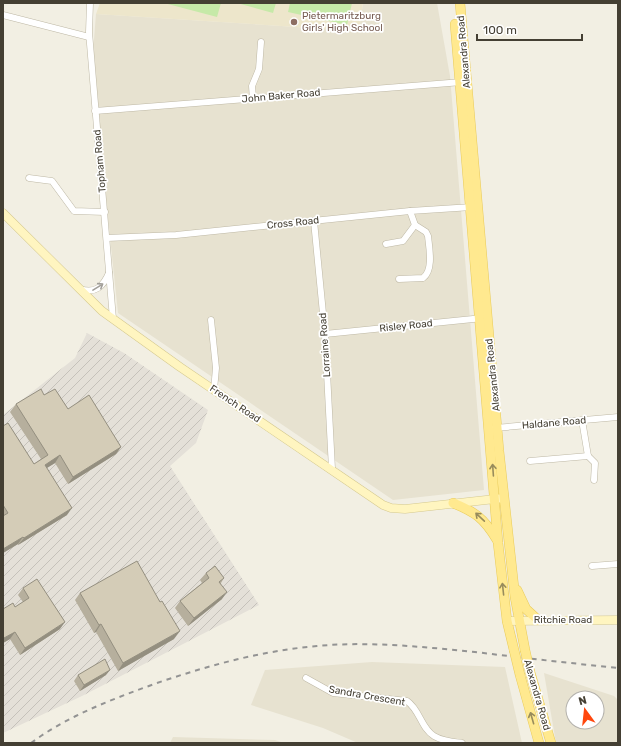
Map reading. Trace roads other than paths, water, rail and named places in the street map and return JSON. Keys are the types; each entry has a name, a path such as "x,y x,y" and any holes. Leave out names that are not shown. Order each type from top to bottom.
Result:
{"main road":[{"name":"Alexandra Road","path":"454,3 464,82"},
{"name":"Alexandra Road","path":"460,3 464,82 499,498 514,585 518,620 530,672 551,743"},
{"name":"Alexandra Road","path":"499,498 498,543 507,621 539,743"},
{"path":"453,503 477,514 489,527 498,543"},
{"path":"514,585 526,609 538,620"}],"street":[{"name":"Topham Road","path":"90,3 89,37 113,319"},
{"path":"3,16 89,37"},
{"path":"253,99 252,86 259,69 261,42"},
{"name":"John Baker Road","path":"95,111 464,82"},
{"path":"29,178 52,181 74,210 105,212"},
{"name":"Cross Road","path":"107,238 176,235 410,211 475,207"},
{"path":"399,279 419,279 427,273 429,264 428,236 426,232 415,225 410,211"},
{"name":"French Road","path":"3,213 78,289 113,319 383,505 391,508 405,509 499,498"},
{"name":"Lorraine Road","path":"314,221 325,334 332,469"},
{"path":"386,244 403,241 415,225"},
{"path":"78,289 89,291 99,288 105,282 109,271"},
{"name":"Risley Road","path":"325,334 483,318"},
{"path":"211,320 216,368 214,390"},
{"name":"Haldane Road","path":"493,428 618,417"},
{"path":"582,420 588,456 595,464 594,480"},
{"path":"530,461 588,456"},
{"path":"592,566 618,564"},
{"name":"Ritchie Road","path":"507,621 618,620"},
{"name":"Sandra Crescent","path":"306,678 333,693 407,702 414,707 426,727 435,737 462,743"}],"railway":[{"path":"31,743 61,724 92,708 157,683 196,670 256,655 296,648 357,644 396,645 618,668"}],"place":[{"name":"Pietermaritzburg Girls' High School","path":"294,22"}]}
